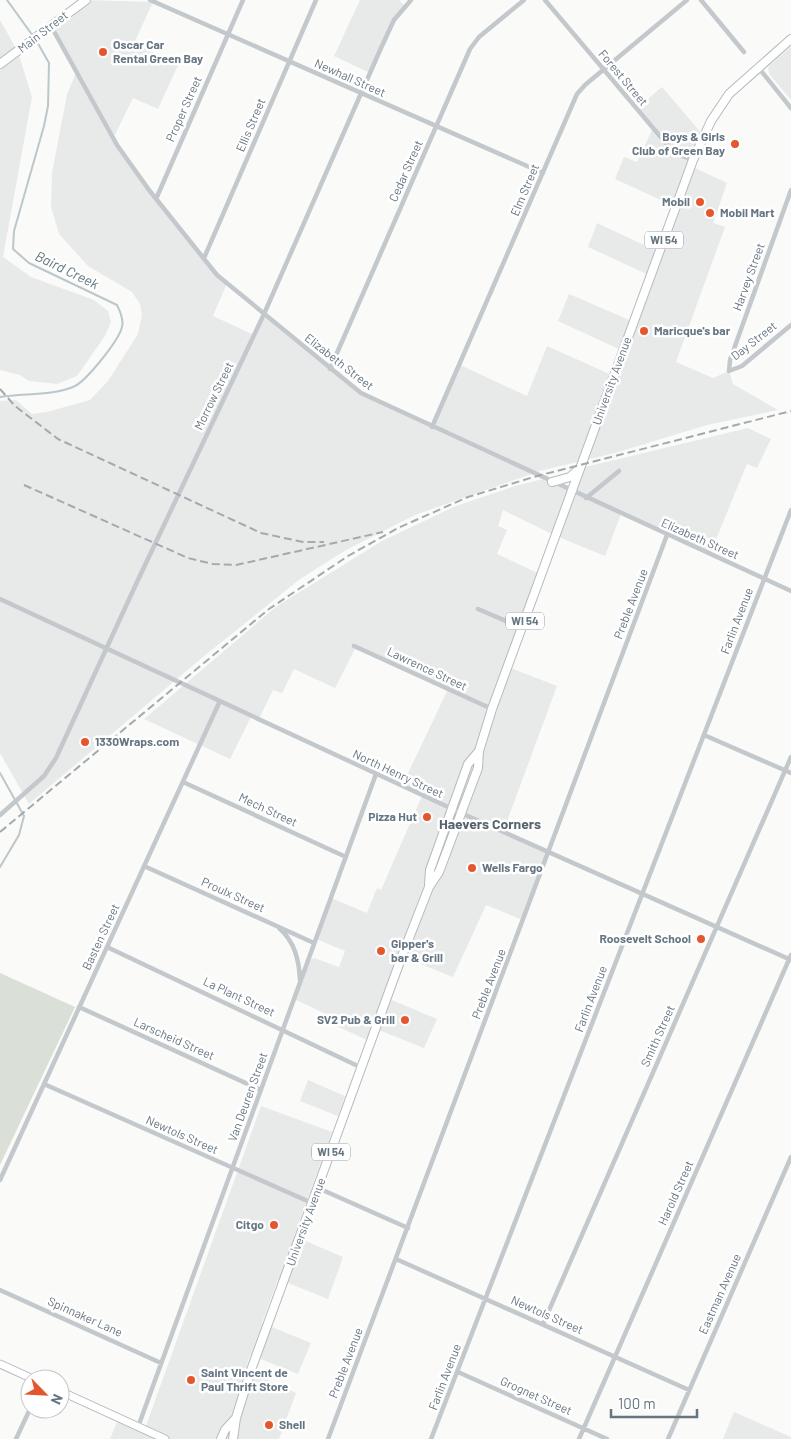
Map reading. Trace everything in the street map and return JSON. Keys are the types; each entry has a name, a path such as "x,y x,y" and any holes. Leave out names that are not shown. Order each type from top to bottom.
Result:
{"main road":[{"name":"Main Street","path":"0,64 86,0"},
{"name":"University Avenue","path":"233,1439 236,1418 318,1188 429,887 439,872 478,768 479,751 492,709 693,160 710,120 728,94 791,40"},
{"path":"552,482 570,477 581,468"},
{"name":"University Avenue","path":"429,887 430,870 468,764 479,751"},
{"name":"University Avenue","path":"221,1439 225,1430 236,1418"}],"street":[{"name":"Newhall Street","path":"150,0 543,173"},
{"name":"Proper Street","path":"156,200 243,0"},
{"name":"Ellis Street","path":"204,258 316,0"},
{"name":"Morrow Street","path":"0,815 44,776 56,758 264,314 394,20 411,0"},
{"name":"Cedar Street","path":"330,369 474,43 524,0"},
{"name":"Forest Street","path":"545,0 670,148 677,154 693,160"},
{"name":"Elm Street","path":"432,427 578,94 687,0"},
{"path":"701,0 744,52"},
{"name":"Elizabeth Street","path":"51,26 113,139 156,200 217,275 361,393 572,492 791,591"},
{"path":"758,67 791,108"},
{"name":"Harvey Street","path":"729,371 730,360 791,190"},
{"name":"Day Street","path":"729,371 742,366 791,324"},
{"path":"586,498 619,471"},
{"name":"Farlin Avenue","path":"431,1439 791,510"},
{"name":"Preble Avenue","path":"328,1439 667,535"},
{"name":"North Henry Street","path":"0,600 460,813 790,958"},
{"path":"478,609 522,628"},
{"name":"Lawrence Street","path":"354,646 492,709"},
{"name":"Basten Street","path":"0,1180 219,703"},
{"path":"704,735 791,773"},
{"name":"Smith Street","path":"543,1324 791,757"},
{"name":"Van Deuren Street","path":"138,1427 376,774"},
{"name":"Mech Street","path":"182,782 346,857"},
{"name":"Proulx Street","path":"144,866 314,943"},
{"path":"274,925 285,934 294,948 299,968 299,986"},
{"name":"La Plant Street","path":"107,947 283,1028 302,1041 362,1068"},
{"name":"Harold Street","path":"579,1439 790,958"},
{"name":"Larscheid Street","path":"79,1007 261,1090"},
{"name":"Newtols Street","path":"44,1084 313,1204"},
{"name":"Eastman Avenue","path":"668,1439 791,1158"},
{"path":"318,1188 408,1228"},
{"name":"Newtols Street","path":"396,1259 689,1390"},
{"name":"Spinnaker Lane","path":"0,1290 161,1363"},
{"path":"0,1364 20,1373"},
{"name":"Grognet Street","path":"458,1372 607,1439"},
{"path":"70,1396 165,1439"},
{"path":"16,1439 25,1419"}],"shaded area":[{"path":"86,0 153,2 134,43 178,65 158,109 133,98 113,139 204,258 227,283 213,316 254,335 264,314 361,393 432,427 460,365 527,396 547,346 614,376 623,351 558,321 569,294 634,322 651,276 588,247 597,223 659,252 676,207 615,179 624,157 637,162 653,128 636,109 662,87 703,135 691,166 727,183 713,223 725,227 676,362 713,378 729,371 733,384 778,410 707,425 615,453 540,471 415,515 346,550 300,579 203,657 29,804 0,753 0,401 16,400 32,414 47,412 90,400 108,381 138,334 142,315 140,304 132,292 88,266 59,234 51,207 52,173 67,94 76,73 51,26"},
{"path":"360,0 399,0 405,6 400,12 370,73 334,56"},
{"path":"0,20 18,52 32,97 3,257 31,277 94,300 108,311 111,322 105,336 77,376 57,384 29,381 20,375 0,370"},
{"path":"791,47 791,100 770,75 768,69 770,65"},
{"path":"748,428 771,439 757,468 747,464 710,554 621,514 605,556 556,536 503,510 498,526 507,530 497,554 542,575 508,667 557,686 503,832 549,852 523,920 486,905 453,977 403,957 387,998 437,1019 424,1048 376,1029 371,1042 326,1021 328,1015 294,999 308,961 314,958 339,967 345,951 316,939 331,898 367,913 377,888 381,890 422,796 402,786 448,689 356,647 335,688 294,669 282,693 273,690 258,721 251,717 230,759 144,719 277,606 382,541 456,506 515,486 543,479 572,492 581,468"},
{"path":"0,973 75,1007 0,1165"},
{"path":"308,1080 345,1096 338,1116 300,1101"},
{"path":"261,1106 332,1132 294,1236 343,1257 328,1299 278,1279 262,1323 311,1343 298,1374 250,1355 245,1370 296,1393 279,1439 110,1439 117,1422 143,1434"},
{"path":"734,1412 791,1437 791,1439 723,1439"}],"waterway":[{"name":"Baird Creek","path":"7,0 33,36"},
{"name":"Baird Creek","path":"0,397 47,393 65,390 79,384 101,360 115,341 122,327 117,305 29,263 13,249 14,231 48,106 49,63 36,40"},
{"name":"Baird Creek","path":"0,773 24,816 19,835 0,867"}],"railway":[{"path":"0,389 15,406 58,439 261,533 303,542 324,542"},
{"path":"0,832 269,609 348,556 398,528 468,497 537,476 791,411"},
{"path":"24,485 188,558 213,564 236,565 383,532"}],"place":[{"name":"Oscar Car Rental Green Bay","path":"103,52"},
{"name":"Boys & Girls Club of Green Bay","path":"735,144"},
{"name":"Mobil","path":"700,202"},
{"name":"Mobil Mart","path":"710,213"},
{"name":"Maricque's bar","path":"644,331"},
{"name":"1330Wraps.com","path":"85,742"},
{"name":"Pizza Hut","path":"427,817"},
{"name":"Wells Fargo","path":"472,868"},
{"name":"Roosevelt School","path":"701,939"},
{"name":"Gipper's bar & Grill","path":"381,951"},
{"name":"SV2 Pub & Grill","path":"405,1020"},
{"name":"Citgo","path":"274,1225"},
{"name":"Saint Vincent de Paul Thrift Store","path":"191,1380"},
{"name":"Shell","path":"269,1425"}],"district":[{"name":"Haevers Corners","path":"490,824"}]}
